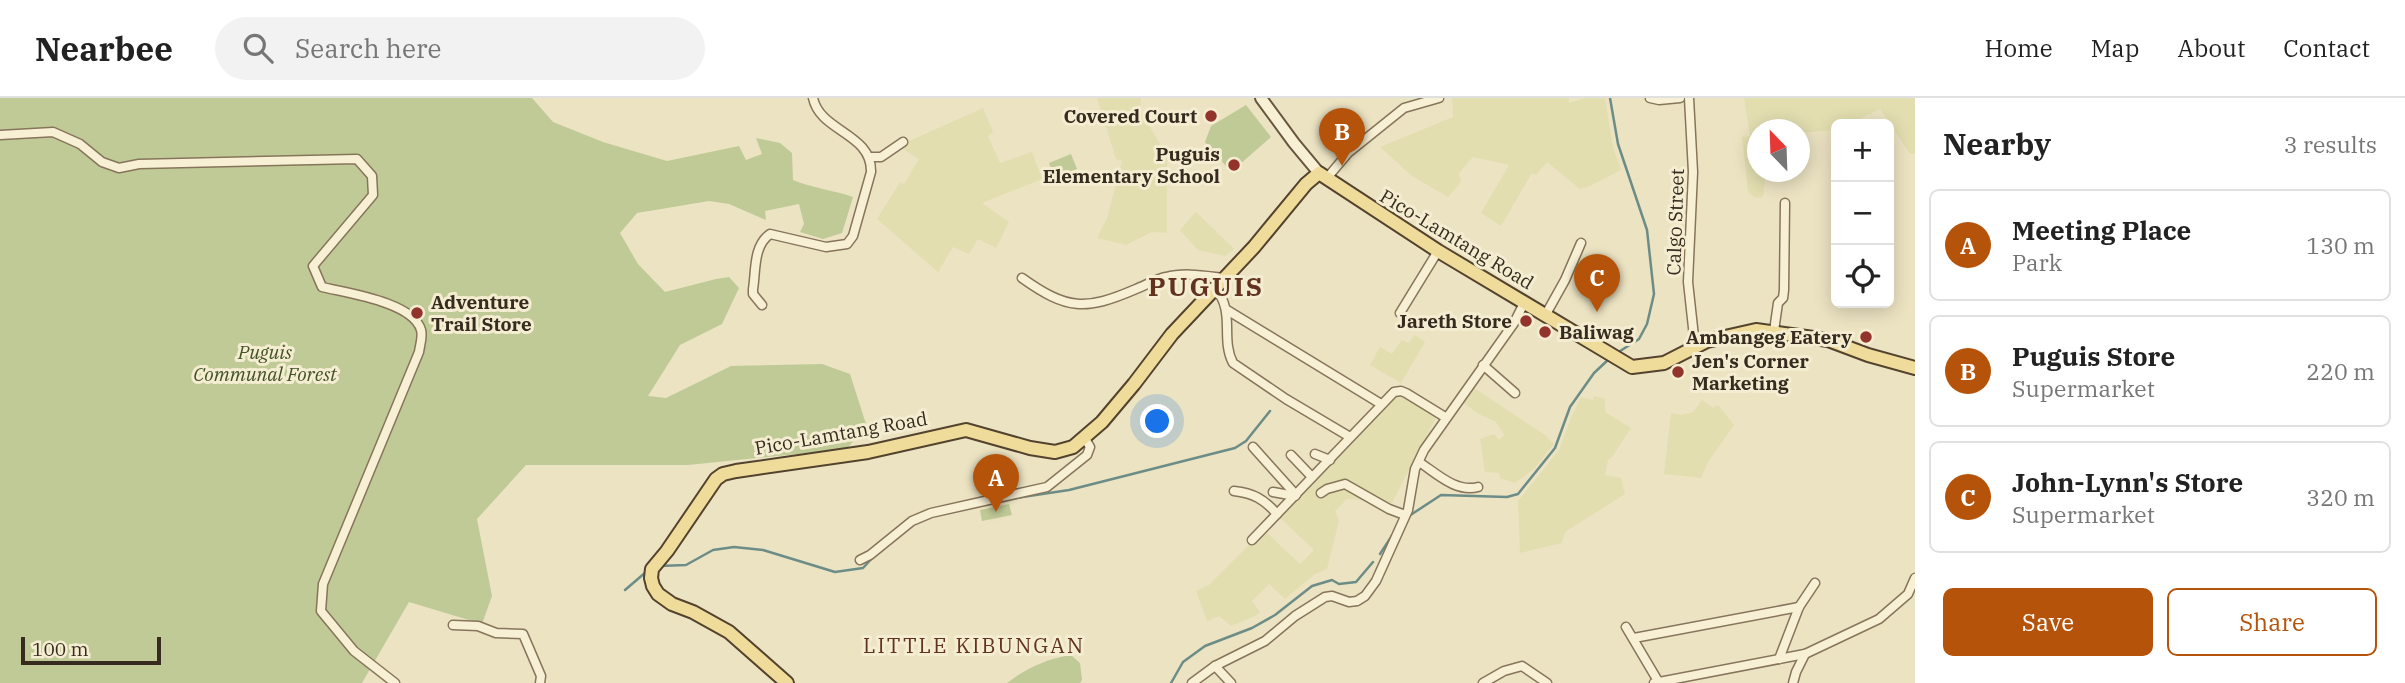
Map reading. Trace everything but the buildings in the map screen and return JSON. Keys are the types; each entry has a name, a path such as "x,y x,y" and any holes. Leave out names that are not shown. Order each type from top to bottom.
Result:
{"main road":[{"path":"1261,98 1294,143 1323,175"},
{"name":"Pico-Lamtang Road","path":"787,683 772,667 729,632 672,604 658,594 653,586 652,569 716,479 723,474 868,452 966,430 1030,448 1055,452 1073,447 1117,405 1172,334 1225,278 1310,178 1323,175 1438,251 1608,351 1621,363 1632,367 1650,367 1664,363 1707,341 1756,330 1828,340 1915,368"}],"street":[{"path":"762,306 753,294 753,289 758,252 766,237 770,234 834,247 850,243 871,172 869,157 860,144 817,109 813,98"},
{"path":"1323,175 1404,108 1439,98"},
{"path":"1650,98 1680,98"},
{"name":"Calgo Street","path":"1689,98 1693,172 1688,282 1695,346"},
{"path":"0,135 53,132 80,144 102,162 119,168 139,164 357,159 372,176 373,195 313,266 322,287 387,303 414,318 422,331 419,352 323,584 321,611 354,651 395,683"},
{"path":"869,157 881,157 903,142"},
{"path":"1774,331 1784,290 1785,202"},
{"path":"1546,314 1581,243"},
{"path":"1400,313 1438,251"},
{"path":"1022,278 1053,298 1079,305 1110,300 1170,276 1225,278"},
{"path":"1215,288 1223,298 1227,310 1231,360 1277,393 1350,437"},
{"path":"1192,683 1214,666 1265,641 1295,616 1325,597 1332,596 1349,602 1365,596 1376,581 1405,515 1415,469 1446,418 1514,323 1524,303"},
{"path":"1227,310 1381,404"},
{"path":"1483,365 1516,393"},
{"path":"1252,540 1394,392 1401,391 1446,418"},
{"path":"860,560 912,521 931,513 1046,487 1087,456 1090,447 1084,437"},
{"path":"1253,447 1296,495"},
{"path":"1315,454 1330,460"},
{"path":"1291,455 1312,477"},
{"path":"1419,462 1457,486 1467,490 1478,486"},
{"path":"1321,493 1345,484 1405,515"},
{"path":"1234,491 1249,492 1259,497 1277,514"},
{"path":"1273,492 1296,495"},
{"path":"1626,627 1656,682 1805,654 1879,619 1908,594 1915,578"},
{"path":"1779,659 1799,607 1815,583"},
{"path":"1634,638 1799,607"},
{"path":"453,625 478,626 496,632 523,634 541,676 540,683"},
{"path":"1793,683 1805,654"},
{"path":"1214,666 1231,683"},
{"path":"1483,683 1504,671 1522,666 1547,683"}],"shaded area":[{"path":"1097,98 1141,98 1140,111 1167,155 1167,233 1152,232 1126,245 1097,238 1107,218 1122,161 1116,159"},
{"path":"1452,98 1569,98 1569,103 1585,98 1605,98 1613,147 1621,170 1580,189 1547,162 1536,175 1532,173 1501,226 1481,213 1509,165 1473,157 1459,173 1461,182 1448,197 1412,176 1380,147 1453,117"},
{"path":"1744,98 1915,98 1915,154 1910,154 1894,130 1894,119 1887,119 1880,109 1859,119 1831,119 1831,130 1810,132 1810,119 1747,119"},
{"path":"983,108 993,132 988,136 1000,163 1032,152 1042,179 982,203 1009,222 996,248 978,239 969,254 953,247 938,272 877,219 900,182 904,184 919,159 898,146"},
{"path":"1747,136 1747,182 1765,182 1763,197 1755,198 1748,192 1742,137"},
{"path":"1196,212 1234,249 1225,256 1198,250 1180,230"},
{"path":"1415,335 1425,342 1401,383 1370,365 1380,347 1392,354 1402,340 1409,343"},
{"path":"1471,386 1545,435 1554,444 1534,469 1515,483 1500,478 1499,473 1485,472 1480,439 1494,434 1499,440 1504,435 1496,422 1462,402"},
{"path":"1399,391 1439,412 1392,503 1347,499 1335,511 1339,521 1327,569 1315,574 1285,599 1269,584 1252,601 1260,612 1255,616 1231,626 1219,616 1207,621 1196,591 1209,585 1264,530 1300,564 1314,550 1278,516"},
{"path":"1594,396 1605,399 1605,412 1631,428 1608,460 1605,475 1621,478 1625,494 1565,532 1562,543 1520,553 1518,501 1559,450 1581,397 1593,400"},
{"path":"1702,400 1713,408 1718,405 1734,425 1708,462 1701,478 1664,474 1671,413 1682,415 1693,412"}],"green space":[{"name":"Puguis Communal Forest","path":"0,98 532,98 553,122 603,142 667,161 739,146 746,160 762,154 756,138 780,143 792,153 793,180 853,197 842,233 823,239 800,232 804,224 799,204 765,211 766,220 729,204 709,201 637,213 620,233 638,264 665,292 729,277 739,288 722,324 680,345 648,396 666,398 731,366 822,364 850,374 866,424 847,449 688,465 526,465 477,519 492,596 482,624 409,602 362,683 0,683"},
{"path":"1246,105 1271,137 1231,172 1205,142 1211,126"},
{"path":"1071,154 1077,169 1055,178 1049,163"},
{"path":"1009,504 1012,515 982,521 980,510"},
{"path":"1071,655 1080,663 1080,683 1007,683 1037,665"}],"waterway":[{"path":"1610,98 1618,144 1647,230 1654,294 1647,324 1639,339 1617,353"},
{"path":"1409,516 1441,495 1507,497 1518,494 1555,448 1570,407 1594,373 1609,359"},
{"path":"1016,498 1069,490 1235,448 1246,441 1270,411"},
{"path":"1380,554 1397,528"},
{"path":"659,566 686,565 713,550 734,547 763,550 835,572 863,568 874,556"},
{"path":"1171,683 1183,662 1205,646 1252,628 1275,615 1312,586 1332,580 1339,584 1356,582 1373,562"},
{"path":"625,590 646,572"}],"place":[{"name":"Covered Court","path":"1211,116"},
{"name":"Puguis Elementary School","path":"1234,165"},
{"name":"Puguis Store","path":"1342,166"},
{"name":"John-Lynn's Store","path":"1597,312"},
{"name":"Adventure Trail Store","path":"417,313"},
{"name":"Jareth Store","path":"1526,321"},
{"name":"Baliwag","path":"1545,332"},
{"name":"Ambangeg Eatery","path":"1866,337"},
{"name":"Jen's Corner Marketing","path":"1678,372"},
{"name":"Meeting Place","path":"996,512"}],"district":[{"name":"PUGUIS","path":"1206,287"},
{"name":"LITTLE KIBUNGAN","path":"974,646"}]}
